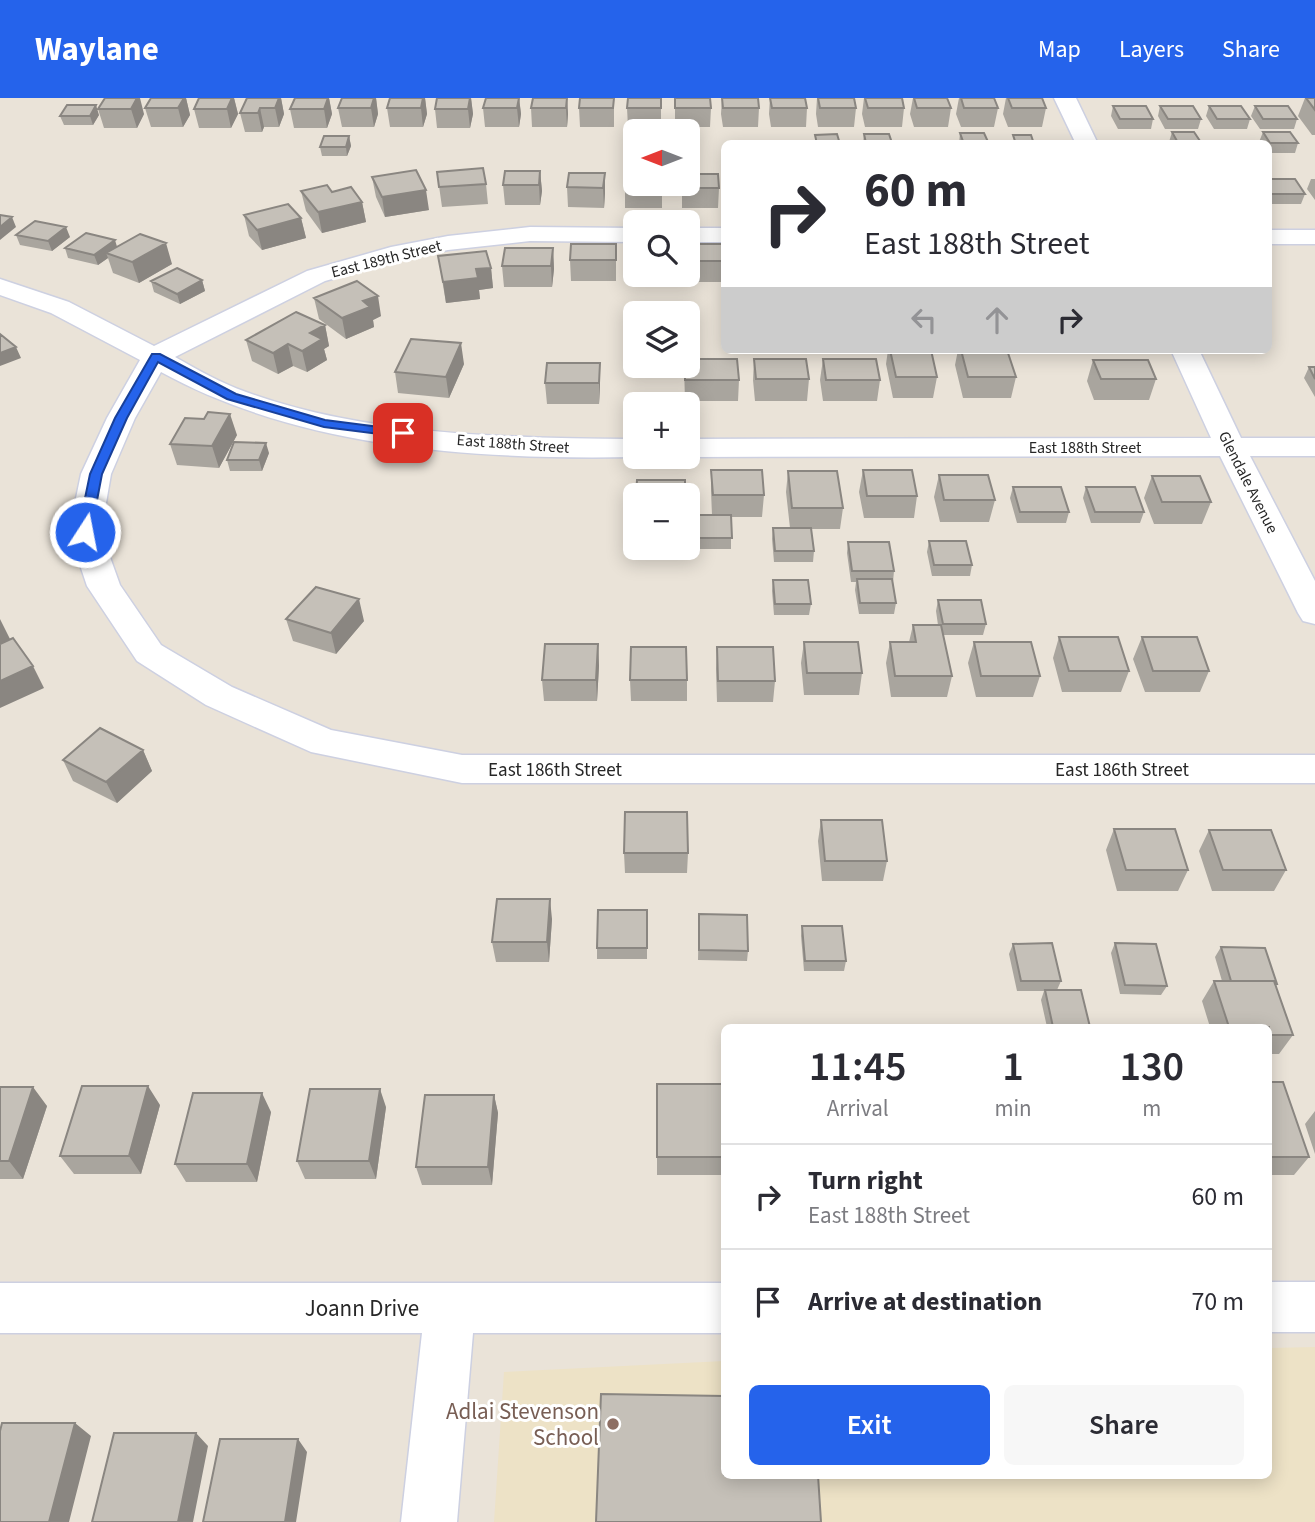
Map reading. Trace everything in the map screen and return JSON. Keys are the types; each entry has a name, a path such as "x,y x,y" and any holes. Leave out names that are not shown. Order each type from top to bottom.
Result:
{"street":[{"path":"1065,98 1085,140"},
{"name":"East 189th Street","path":"156,356 316,276 391,254 448,243 530,234 623,234"},
{"path":"700,235 721,235"},
{"path":"1272,237 1315,237"},
{"name":"East 188th Street","path":"0,286 85,319 231,397 324,423 429,437 560,448 623,448"},
{"name":"Glendale Avenue","path":"1187,354 1230,447 1315,613"},
{"name":"East 186th Street","path":"156,356 121,418 96,474 85,532 104,586 149,653 219,696 324,742 462,769 1315,769"},
{"name":"East 188th Street","path":"700,448 1315,447"},
{"path":"1272,1307 1315,1307"},
{"name":"Joann Drive","path":"0,1308 721,1308"},
{"path":"429,1522 450,1308"}],"shaded area":[{"name":"Adlai Stevenson School","path":"1315,1347 1315,1522 494,1522 504,1372 721,1361 721,1479 1272,1479 1272,1348"}],"building":[{"path":"105,98 137,98 131,109 98,109"},
{"path":"151,98 184,98 178,108 145,108"},
{"path":"199,98 232,98 227,109 194,109"},
{"path":"247,98 279,98 275,108 260,108 258,113 240,113"},
{"path":"295,98 328,98 324,109 290,109"},
{"path":"342,98 374,98 371,108 338,108"},
{"path":"390,98 423,98 421,108 387,108"},
{"path":"437,98 470,98 468,109 435,109"},
{"path":"486,98 519,98 517,108 483,108"},
{"path":"533,98 567,98 566,108 531,108"},
{"path":"580,98 614,98 613,108 579,108"},
{"path":"628,98 661,98 661,108 627,108"},
{"path":"675,98 710,98 711,108 675,108"},
{"path":"722,98 758,98 759,108 723,108"},
{"path":"770,98 805,98 807,108 772,108"},
{"path":"818,98 854,98 856,108 820,108"},
{"path":"865,98 902,98 904,108 868,108"},
{"path":"914,98 947,98 951,108 917,108"},
{"path":"961,98 994,98 998,108 964,108"},
{"path":"1008,98 1042,98 1046,108 1012,108"},
{"path":"1306,98 1315,98 1315,110"},
{"path":"67,105 96,105 90,116 60,116"},
{"path":"1113,106 1146,106 1153,119 1120,119"},
{"path":"1160,106 1193,106 1201,119 1168,119"},
{"path":"1209,106 1241,106 1250,119 1217,119"},
{"path":"1255,106 1288,106 1297,119 1263,119"},
{"path":"1172,132 1194,132 1199,140 1176,140"},
{"path":"1263,132 1290,132 1298,143 1272,143 1272,140 1268,140"},
{"path":"960,133 984,133 987,140 963,140"},
{"path":"837,134 839,140 816,140 815,135"},
{"path":"864,134 889,134 891,140 865,140"},
{"path":"1013,135 1031,135 1033,140 1015,140"},
{"path":"324,136 349,136 346,147 320,147"},
{"path":"483,168 486,184 439,187 437,172"},
{"path":"416,170 426,190 382,197 372,177"},
{"path":"505,171 540,171 539,185 503,185"},
{"path":"569,173 605,173 603,188 567,187"},
{"path":"700,174 718,174 719,188 700,188"},
{"path":"1272,179 1295,179 1305,194 1272,194"},
{"path":"327,185 332,192 351,187 362,202 318,212 301,191"},
{"path":"288,204 301,218 257,230 244,215"},
{"path":"0,215 12,217 0,227"},
{"path":"35,221 66,227 48,241 16,235"},
{"path":"86,233 115,240 94,255 65,248"},
{"path":"140,234 166,243 132,262 106,253"},
{"path":"571,244 616,244 616,260 570,260"},
{"path":"700,244 721,244 721,261 700,261"},
{"path":"505,248 553,248 551,266 502,266"},
{"path":"486,251 491,268 476,269 478,278 443,282 438,256"},
{"path":"177,268 202,280 177,294 151,281"},
{"path":"357,281 378,296 363,301 370,307 342,318 314,298"},
{"path":"296,312 325,325 310,333 322,339 302,351 288,344 273,353 246,340"},
{"path":"0,334 16,347 0,353"},
{"path":"411,339 461,343 446,377 395,372"},
{"path":"891,354 932,354 937,377 896,377"},
{"path":"962,354 1008,354 1016,377 968,377"},
{"path":"700,359 737,359 739,380 685,380 700,378"},
{"path":"754,359 806,359 809,379 756,379"},
{"path":"823,359 876,359 880,380 826,380"},
{"path":"1093,360 1148,360 1156,379 1101,379"},
{"path":"547,363 600,363 599,383 545,383"},
{"path":"1309,367 1315,367 1315,379"},
{"path":"208,412 230,414 212,446 170,444 185,418 204,419"},
{"path":"234,442 266,443 259,460 227,460"},
{"path":"711,470 762,470 764,495 713,495"},
{"path":"863,470 912,470 917,496 867,496"},
{"path":"788,471 837,471 843,508 792,508"},
{"path":"939,475 988,475 995,500 944,500"},
{"path":"1152,476 1200,476 1211,502 1162,502"},
{"path":"637,480 685,480 685,483 637,483"},
{"path":"1013,487 1061,487 1069,512 1020,512"},
{"path":"1086,487 1135,487 1144,512 1095,512"},
{"path":"700,515 731,515 732,538 700,538"},
{"path":"773,528 811,528 814,551 775,551"},
{"path":"929,541 966,541 972,565 934,565"},
{"path":"848,542 889,542 894,571 852,571"},
{"path":"857,579 892,579 896,603 860,603"},
{"path":"773,580 808,580 811,604 775,604"},
{"path":"316,587 359,599 331,633 286,619"},
{"path":"938,600 981,600 986,624 943,624"},
{"path":"913,625 941,625 952,676 895,676 890,642 916,642"},
{"path":"1059,637 1118,637 1129,671 1069,671"},
{"path":"1142,637 1197,637 1209,671 1153,671"},
{"path":"13,638 33,666 0,681 0,644"},
{"path":"804,642 858,642 862,673 807,673"},
{"path":"974,642 1031,642 1040,676 981,676"},
{"path":"545,644 598,644 596,680 542,680"},
{"path":"631,647 686,647 687,680 630,680"},
{"path":"717,647 773,647 775,681 718,681"},
{"path":"100,728 143,750 106,782 63,760"},
{"path":"625,812 687,812 688,853 624,853"},
{"path":"821,820 882,820 887,861 825,861"},
{"path":"1114,829 1175,829 1188,870 1126,870"},
{"path":"1209,830 1271,830 1286,870 1223,870"},
{"path":"497,899 550,899 547,942 492,942"},
{"path":"598,910 647,910 647,948 597,948"},
{"path":"699,914 747,915 748,951 699,950"},
{"path":"802,926 842,926 846,961 805,961"},
{"path":"1052,943 1061,981 1021,981 1013,944"},
{"path":"1115,943 1156,944 1167,986 1125,985"},
{"path":"1221,947 1265,948 1277,984 1274,981 1231,981"},
{"path":"1214,981 1274,981 1293,1035 1272,1035 1272,1024 1228,1024"},
{"path":"1045,990 1081,990 1089,1024 1052,1024"},
{"path":"1272,1082 1283,1082 1309,1157 1272,1157"},
{"path":"657,1084 721,1084 721,1157 657,1157"},
{"path":"82,1086 148,1086 129,1156 60,1156"},
{"path":"0,1087 33,1087 9,1161 0,1161"},
{"path":"310,1089 380,1089 369,1161 297,1161"},
{"path":"193,1093 262,1093 247,1164 175,1164"},
{"path":"425,1095 494,1095 488,1167 416,1167"},
{"path":"601,1394 721,1396 721,1479 818,1479 821,1522 596,1522"},
{"path":"2,1423 75,1423 49,1522 0,1522"},
{"path":"114,1433 196,1433 178,1522 92,1522"},
{"path":"220,1439 298,1439 285,1522 203,1522"}],"place":[{"name":"Adlai Stevenson School","path":"613,1424"}],"route":[{"path":"85,532 96,474 121,418 156,356 231,397 324,423 403,433"}]}
